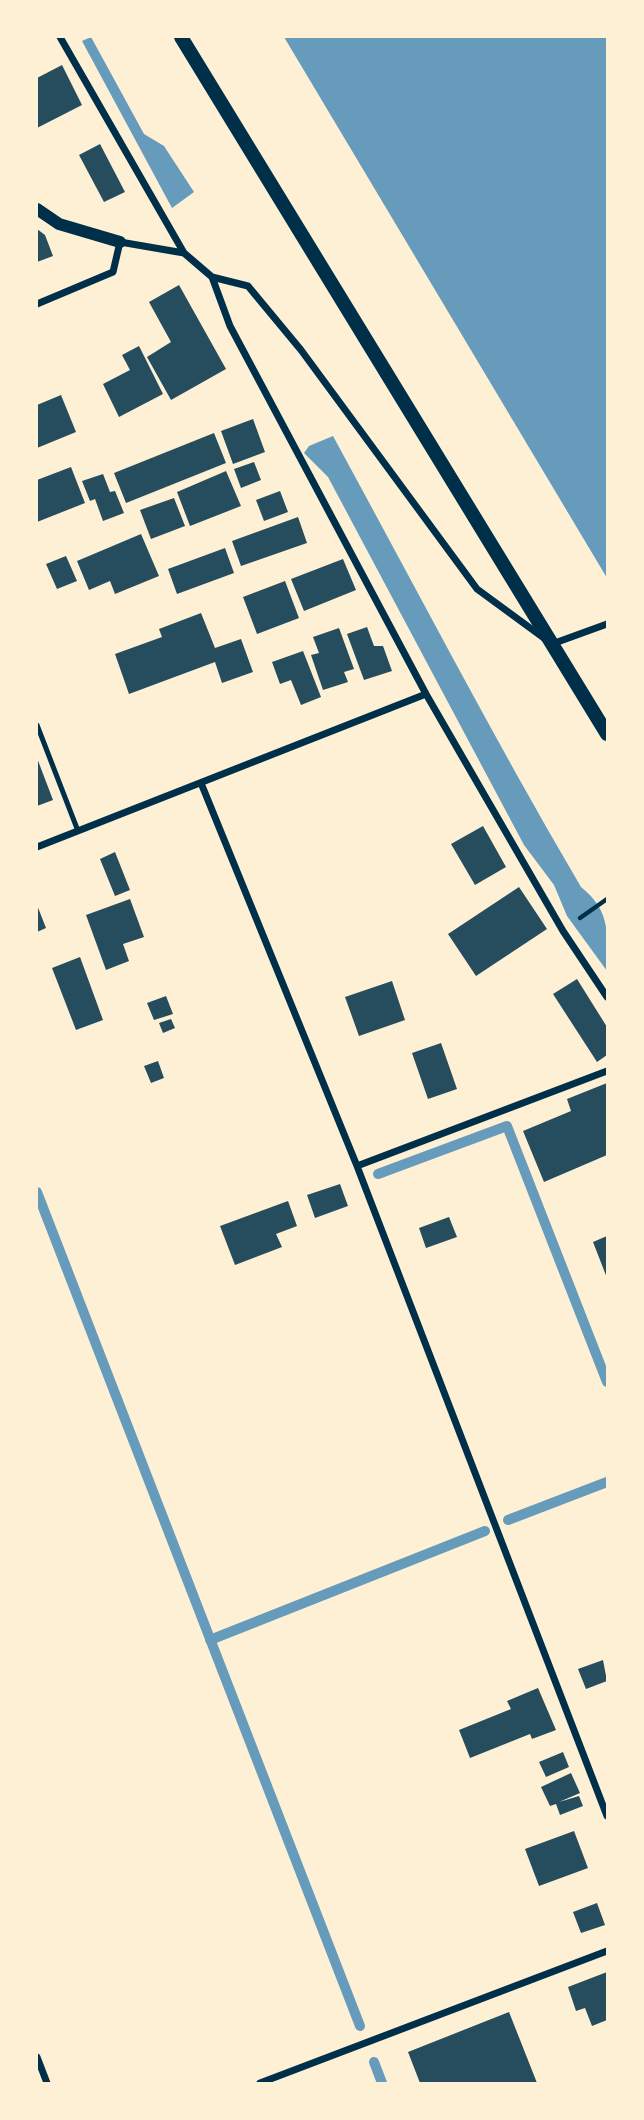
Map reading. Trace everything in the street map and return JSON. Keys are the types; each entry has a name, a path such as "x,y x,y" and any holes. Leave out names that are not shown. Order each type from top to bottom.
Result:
{"main road":[{"path":"181,37 607,734"}],"street":[{"path":"60,37 184,253 212,277 248,286 301,349 477,589 552,644 607,624"},
{"path":"37,209 59,224 120,242 184,253"},
{"path":"37,304 113,272 120,242"},
{"path":"212,277 230,326 426,694 563,931 607,997"},
{"path":"37,847 426,694"},
{"path":"201,783 357,1166 607,1816"},
{"path":"357,1166 607,1071"},
{"path":"260,2083 607,1951"},
{"path":"37,2057 47,2083"}],"lane":[{"path":"37,725 78,831"}],"path":[{"path":"572,924 607,899"}],"water":[{"path":"91,37 144,134 164,146 194,192 172,208 82,41"},
{"path":"284,37 607,37 607,578"},
{"path":"333,436 549,831 581,887 591,896 603,915 606,925 607,971 567,916 554,885 524,845 328,477 304,453 309,446"}],"building":[{"path":"62,65 82,105 37,128 37,78"},
{"path":"100,144 125,192 104,202 79,155"},
{"path":"37,229 45,235 53,256 37,262"},
{"path":"179,285 226,369 171,400 147,357 171,342 149,302"},
{"path":"139,346 163,394 119,417 103,384 130,370 122,355"},
{"path":"61,395 76,432 37,448 37,405"},
{"path":"253,419 265,452 233,464 221,431"},
{"path":"214,433 226,463 126,503 114,473"},
{"path":"254,462 261,480 241,488 234,469"},
{"path":"71,467 85,503 37,522 37,480"},
{"path":"226,471 241,506 190,526 177,492"},
{"path":"103,474 110,492 115,491 124,513 103,521 95,499 90,501 82,481"},
{"path":"280,491 288,512 264,521 256,500"},
{"path":"174,498 185,526 151,539 140,510"},
{"path":"298,517 307,543 241,566 232,541"},
{"path":"141,534 159,576 115,594 110,581 89,590 77,561"},
{"path":"225,548 234,573 177,594 168,569"},
{"path":"66,556 77,581 57,589 46,564"},
{"path":"343,559 356,590 304,611 291,579"},
{"path":"285,581 299,618 257,634 243,597"},
{"path":"201,613 215,648 241,639 253,672 222,683 215,662 129,694 115,654 162,637 159,629"},
{"path":"367,627 374,646 383,646 392,671 364,680 347,634"},
{"path":"339,628 354,669 344,672 348,682 323,690 311,655 319,653 313,637"},
{"path":"303,651 321,697 301,705 291,680 280,684 272,662"},
{"path":"37,758 53,800 37,806"},
{"path":"483,826 506,867 475,885 451,844"},
{"path":"115,852 130,890 115,896 100,859"},
{"path":"519,887 547,929 476,976 448,934"},
{"path":"130,899 144,937 123,944 129,961 106,970 86,915"},
{"path":"37,905 46,928 37,932"},
{"path":"80,957 103,1020 76,1030 52,968"},
{"path":"577,979 607,1027 607,1055 597,1062 553,994"},
{"path":"392,981 405,1020 359,1036 345,997"},
{"path":"166,996 173,1014 154,1020 147,1003"},
{"path":"171,1019 175,1028 163,1033 159,1023"},
{"path":"441,1043 457,1089 428,1099 412,1053"},
{"path":"158,1061 164,1078 151,1083 144,1066"},
{"path":"607,1083 607,1155 544,1182 523,1131 571,1111 567,1099"},
{"path":"340,1184 348,1206 315,1218 307,1195"},
{"path":"288,1201 297,1226 276,1234 282,1247 235,1265 220,1226"},
{"path":"449,1217 457,1237 426,1248 419,1228"},
{"path":"607,1236 607,1278 593,1242"},
{"path":"603,1660 607,1681 586,1689 578,1669"},
{"path":"538,1688 556,1730 532,1739 530,1734 470,1758 459,1730 511,1709 507,1701"},
{"path":"563,1752 569,1767 546,1777 539,1762"},
{"path":"571,1773 580,1793 559,1802 579,1796 583,1806 560,1815 556,1804 550,1806 541,1787"},
{"path":"574,1831 588,1868 539,1886 525,1849"},
{"path":"597,1903 605,1925 581,1933 573,1912"},
{"path":"607,1972 607,2020 592,2026 585,2008 576,2011 568,1987"},
{"path":"509,2012 537,2083 420,2083 408,2052"}],"waterway":[{"path":"378,1174 507,1126 607,1382"},
{"path":"37,1192 360,2026"},
{"path":"508,1520 607,1482"},
{"path":"210,1640 485,1531"},
{"path":"374,2062 382,2083"}]}
